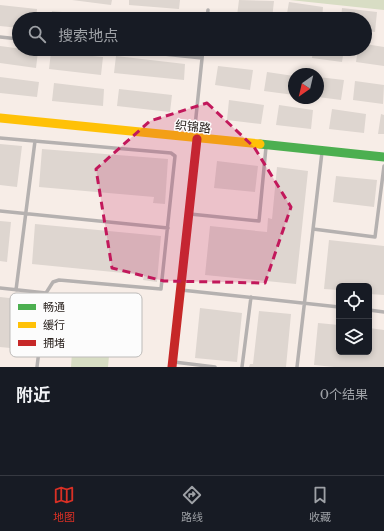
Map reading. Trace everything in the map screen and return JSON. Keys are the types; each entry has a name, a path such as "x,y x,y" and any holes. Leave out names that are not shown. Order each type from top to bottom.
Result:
{"street":[{"name":"织锦路","path":"0,118 384,157"},
{"path":"173,364 189,214 195,139"}],"lane":[{"path":"0,37 12,38"},
{"path":"183,56 202,58 195,139"},
{"path":"0,138 171,153 175,156 161,289 59,280 53,282 46,293 0,288"},
{"path":"16,290 35,141"},
{"path":"189,214 259,221 267,146"},
{"path":"297,367 322,151"},
{"path":"313,228 375,237 384,166"},
{"path":"0,211 168,228"},
{"path":"181,290 336,307"},
{"path":"242,367 251,298"},
{"path":"372,310 384,312"},
{"path":"37,367 38,357"},
{"path":"173,364 214,367"}],"highlighted area":[{"path":"207,103 254,147 291,207 265,283 164,281 112,268 96,169 150,121"}],"green space":[{"path":"290,0 384,0 384,10"},
{"path":"72,357 109,357 108,367 71,367"}],"building":[{"path":"72,0 112,0 111,5"},
{"path":"129,0 180,0 179,9 129,5"},
{"path":"239,0 274,1 273,12 238,12"},
{"path":"289,2 323,7 323,12 287,12"},
{"path":"0,5 37,9 37,12 12,12 12,27 0,26"},
{"path":"342,8 377,12 375,32 372,32 372,12 342,12"},
{"path":"372,45 384,47 384,66 356,62 357,56 372,56"},
{"path":"0,46 12,48 12,56 37,56 36,68 0,63"},
{"path":"51,56 103,57 101,75 49,69"},
{"path":"116,56 185,64 184,80 114,73"},
{"path":"312,56 343,56 342,62 312,58"},
{"path":"218,66 253,70 250,90 215,85"},
{"path":"267,72 288,75 288,94 264,91"},
{"path":"0,77 39,82 37,97 0,93"},
{"path":"324,78 344,80 341,100 324,98"},
{"path":"355,81 384,85 383,104 353,100"},
{"path":"54,83 104,89 103,106 52,101"},
{"path":"119,89 172,95 170,112 117,106"},
{"path":"229,100 264,105 261,124 227,120"},
{"path":"279,105 313,110 311,129 276,125"},
{"path":"332,109 366,114 364,133 329,129"},
{"path":"381,114 384,115 384,134 378,134"},
{"path":"0,144 22,146 17,187 0,185"},
{"path":"42,149 168,159 165,204 153,203 154,197 39,187"},
{"path":"217,161 258,166 255,192 214,188"},
{"path":"277,167 308,171 296,284 205,275 210,226 267,232 268,218 272,219"},
{"path":"336,176 377,180 374,207 333,202"},
{"path":"0,221 11,222 7,262 0,261"},
{"path":"35,224 161,236 157,282 143,280 144,275 32,264"},
{"path":"329,240 384,246 384,295 372,294 372,283 336,283 336,290 324,289"},
{"path":"0,297 10,298 10,348 0,347"},
{"path":"200,308 242,313 237,362 195,358"},
{"path":"259,311 291,314 286,367 249,367 250,364 253,364"},
{"path":"318,323 336,325 336,355 372,355 372,328 384,330 384,367 334,367 314,365"}],"traffic: fast":[{"path":"260,144 384,157"}],"traffic: slow":[{"path":"0,118 260,144"}],"traffic: jam":[{"path":"172,367 197,139"}]}
